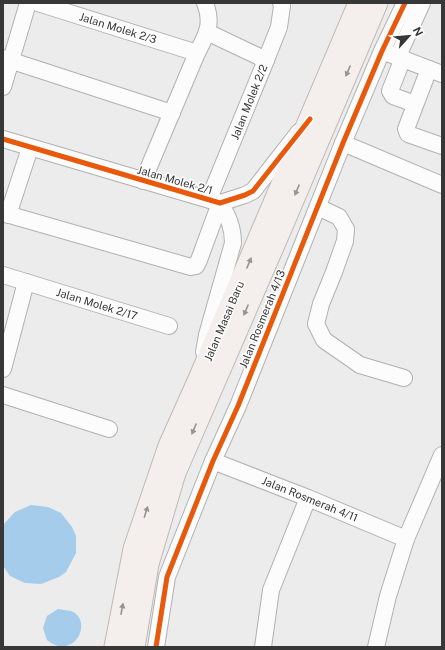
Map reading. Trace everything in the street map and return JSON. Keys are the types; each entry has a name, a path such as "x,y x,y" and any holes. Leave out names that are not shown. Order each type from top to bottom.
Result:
{"main road":[{"name":"Jalan Masai Baru","path":"115,647 134,549 169,446 359,3"},
{"name":"Jalan Masai Baru","path":"134,647 148,564 175,473 280,231 376,3"}],"street":[{"path":"3,87 7,60 28,3"},
{"name":"Jalan Molek 2/3","path":"38,3 197,53"},
{"path":"143,181 207,32 210,18 205,3"},
{"name":"Jalan Molek 2/2","path":"5,214 191,267 196,266 199,260 214,201 279,27 282,6 281,3"},
{"name":"Jalan Rosmerah 4/13","path":"156,647 167,576 213,461 238,406 343,143 382,51 405,3"},
{"path":"415,104 393,96 390,92 401,57 422,3"},
{"path":"207,32 266,60"},
{"path":"382,51 401,57 435,72 415,104 406,132 442,146"},
{"path":"7,60 172,113"},
{"name":"Jalan Molek 2/1","path":"3,139 214,201 245,195 253,191 310,119"},
{"path":"343,143 442,185"},
{"path":"5,214 30,148"},
{"name":"Jalan Molek 2/1","path":"199,379 207,335 233,242 233,231 227,214 214,201"},
{"path":"318,207 340,217 346,229 344,241 334,272 321,304 316,324 324,340 360,366 404,378"},
{"name":"Jalan Molek 2/17","path":"3,275 169,326"},
{"path":"3,369 26,282"},
{"path":"3,394 109,429"},
{"path":"376,647 388,596 406,539 442,455"},
{"name":"Jalan Rosmerah 4/11","path":"213,461 308,498 406,539"},
{"path":"263,647 271,590 308,498"}],"water":[{"path":"31,505 48,507 61,513 72,527 76,536 76,553 66,572 59,577 41,584 25,583 10,576 3,566 3,525 15,512"},
{"path":"58,609 71,611 77,615 80,620 80,633 77,639 66,646 57,646 47,640 43,628 47,616"}],"cycle path":[{"path":"156,647 167,577 213,461 238,406 343,143 382,51 405,3"},
{"path":"3,139 220,203 253,191 310,119"}]}
